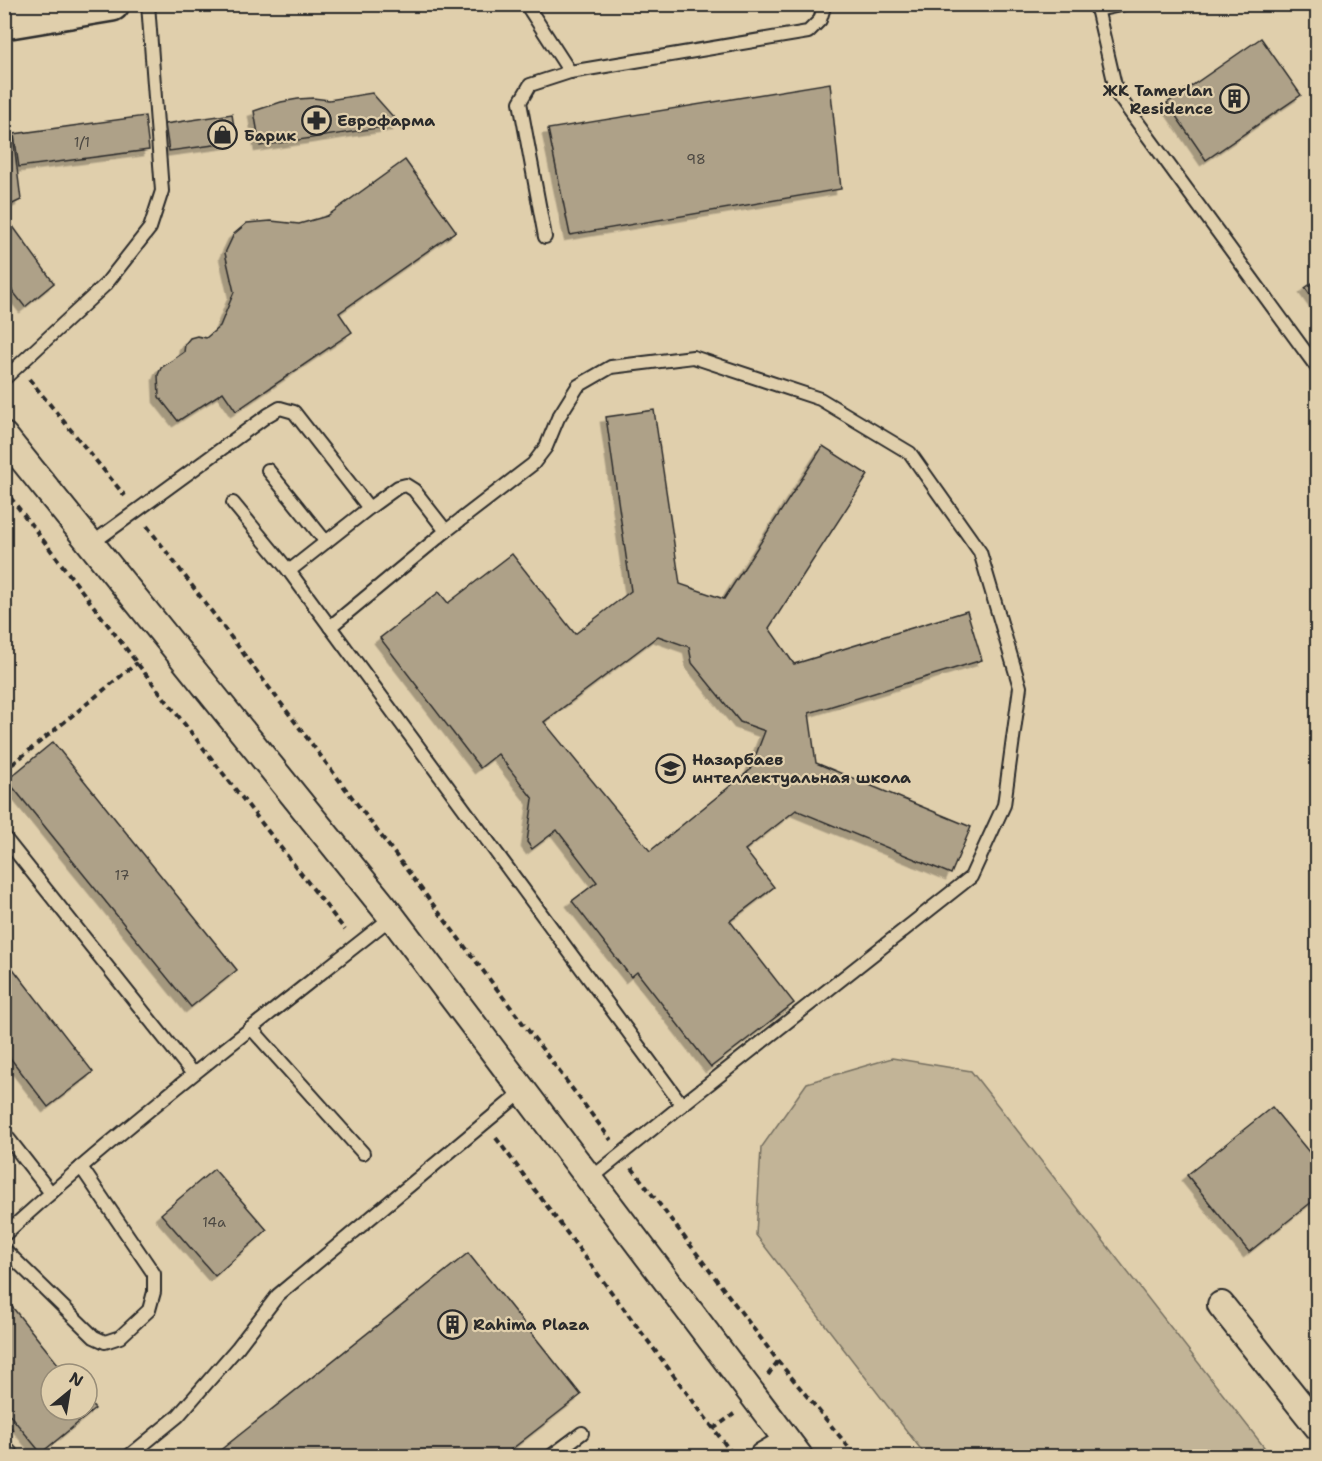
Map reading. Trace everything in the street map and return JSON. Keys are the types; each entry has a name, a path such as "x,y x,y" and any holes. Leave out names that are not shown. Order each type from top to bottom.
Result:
{"main road":[{"path":"4,22 112,4"}],"street":[{"path":"4,436 392,917 793,1449 763,1456"},
{"path":"1221,1305 1317,1427"}],"lane":[{"path":"4,379 106,284 150,228 162,191 148,4"},
{"path":"526,4 570,72"},
{"path":"545,237 520,102 530,85 570,72 808,32 820,21 825,4"},
{"path":"1125,4 1096,8 1117,94 1317,369"},
{"path":"330,627 446,531 533,464 546,447 558,418 578,386 612,368 693,357 820,399 910,453 980,552 1020,687 1004,805 971,877 682,1104 590,1180"},
{"path":"91,544 280,408 294,412 369,508"},
{"path":"268,470 326,542"},
{"path":"289,571 398,487 406,485 414,490 446,531"},
{"path":"233,503 289,571 682,1104"},
{"path":"4,837 193,1074"},
{"path":"4,1235 51,1192 193,1074 392,917"},
{"path":"251,1028 363,1153"},
{"path":"129,1456 178,1416 238,1347 278,1295 523,1091"},
{"path":"4,1133 51,1192"},
{"path":"4,1249 94,1337 105,1342 120,1337 149,1310 154,1292 154,1274 81,1167"},
{"path":"551,1456 582,1433"}],"path":[{"path":"19,365 136,511 778,1361 856,1456"},
{"path":"4,489 357,944"},
{"path":"4,771 137,663"},
{"path":"484,1123 734,1456"}],"shaded area":[{"path":"892,1058 971,1071 1271,1456 926,1456 756,1235 761,1148 807,1083"}],"building":[{"name":"ЖК Tamerlan Residence","path":"1261,38 1301,95 1206,160 1167,103"},
{"path":"830,83 841,189 570,235 548,129"},
{"path":"372,93 396,120 397,125 260,146 254,111 298,99 329,100"},
{"path":"232,114 236,142 169,151 165,124"},
{"path":"145,116 149,150 19,167 14,134"},
{"path":"13,136 21,200 4,208 4,137"},
{"path":"405,160 456,231 339,313 352,332 236,411 223,392 178,421 159,397 158,375 161,368 184,352 185,344 190,338 197,336 206,338 220,326 234,292 225,253 234,234 247,223 271,221 299,224 327,216"},
{"path":"4,214 54,283 25,307 4,280"},
{"path":"1318,279 1318,306 1305,288"},
{"path":"654,410 680,584 724,599 823,446 868,475 769,628 794,664 967,611 982,660 809,713 816,763 971,827 951,874 796,810 745,850 774,887 730,921 794,1003 711,1067 637,972 631,977 572,901 597,882 557,830 532,849 527,842 533,799 498,754 480,768 380,638 439,592 448,603 512,554 575,634 631,591 606,417","holes":["658,636 689,647 692,663 740,722 765,731 750,770 650,851 544,722"]},
{"path":"53,742 237,970 191,1007 7,780"},
{"path":"4,957 93,1072 48,1107 4,1050"},
{"path":"1272,1107 1318,1163 1318,1197 1249,1252 1187,1175"},
{"path":"214,1169 267,1230 215,1276 161,1214"},
{"name":"Rahima Plaza","path":"468,1253 581,1395 503,1456 213,1456"},
{"path":"9,1303 56,1362 39,1362 39,1422 79,1422 41,1453 4,1408 4,1307"},
{"path":"4,1420 13,1430 4,1437"},
{"path":"9,1440 23,1456 4,1456 4,1443"}],"place":[{"name":"ЖК Tamerlan Residence","path":"1234,99"},
{"name":"Еврофарма","path":"316,120"},
{"name":"Барик","path":"223,135"},
{"name":"Назарбаев интеллектуальная школа","path":"671,768"},
{"name":"Rahima Plaza","path":"452,1324"}]}
